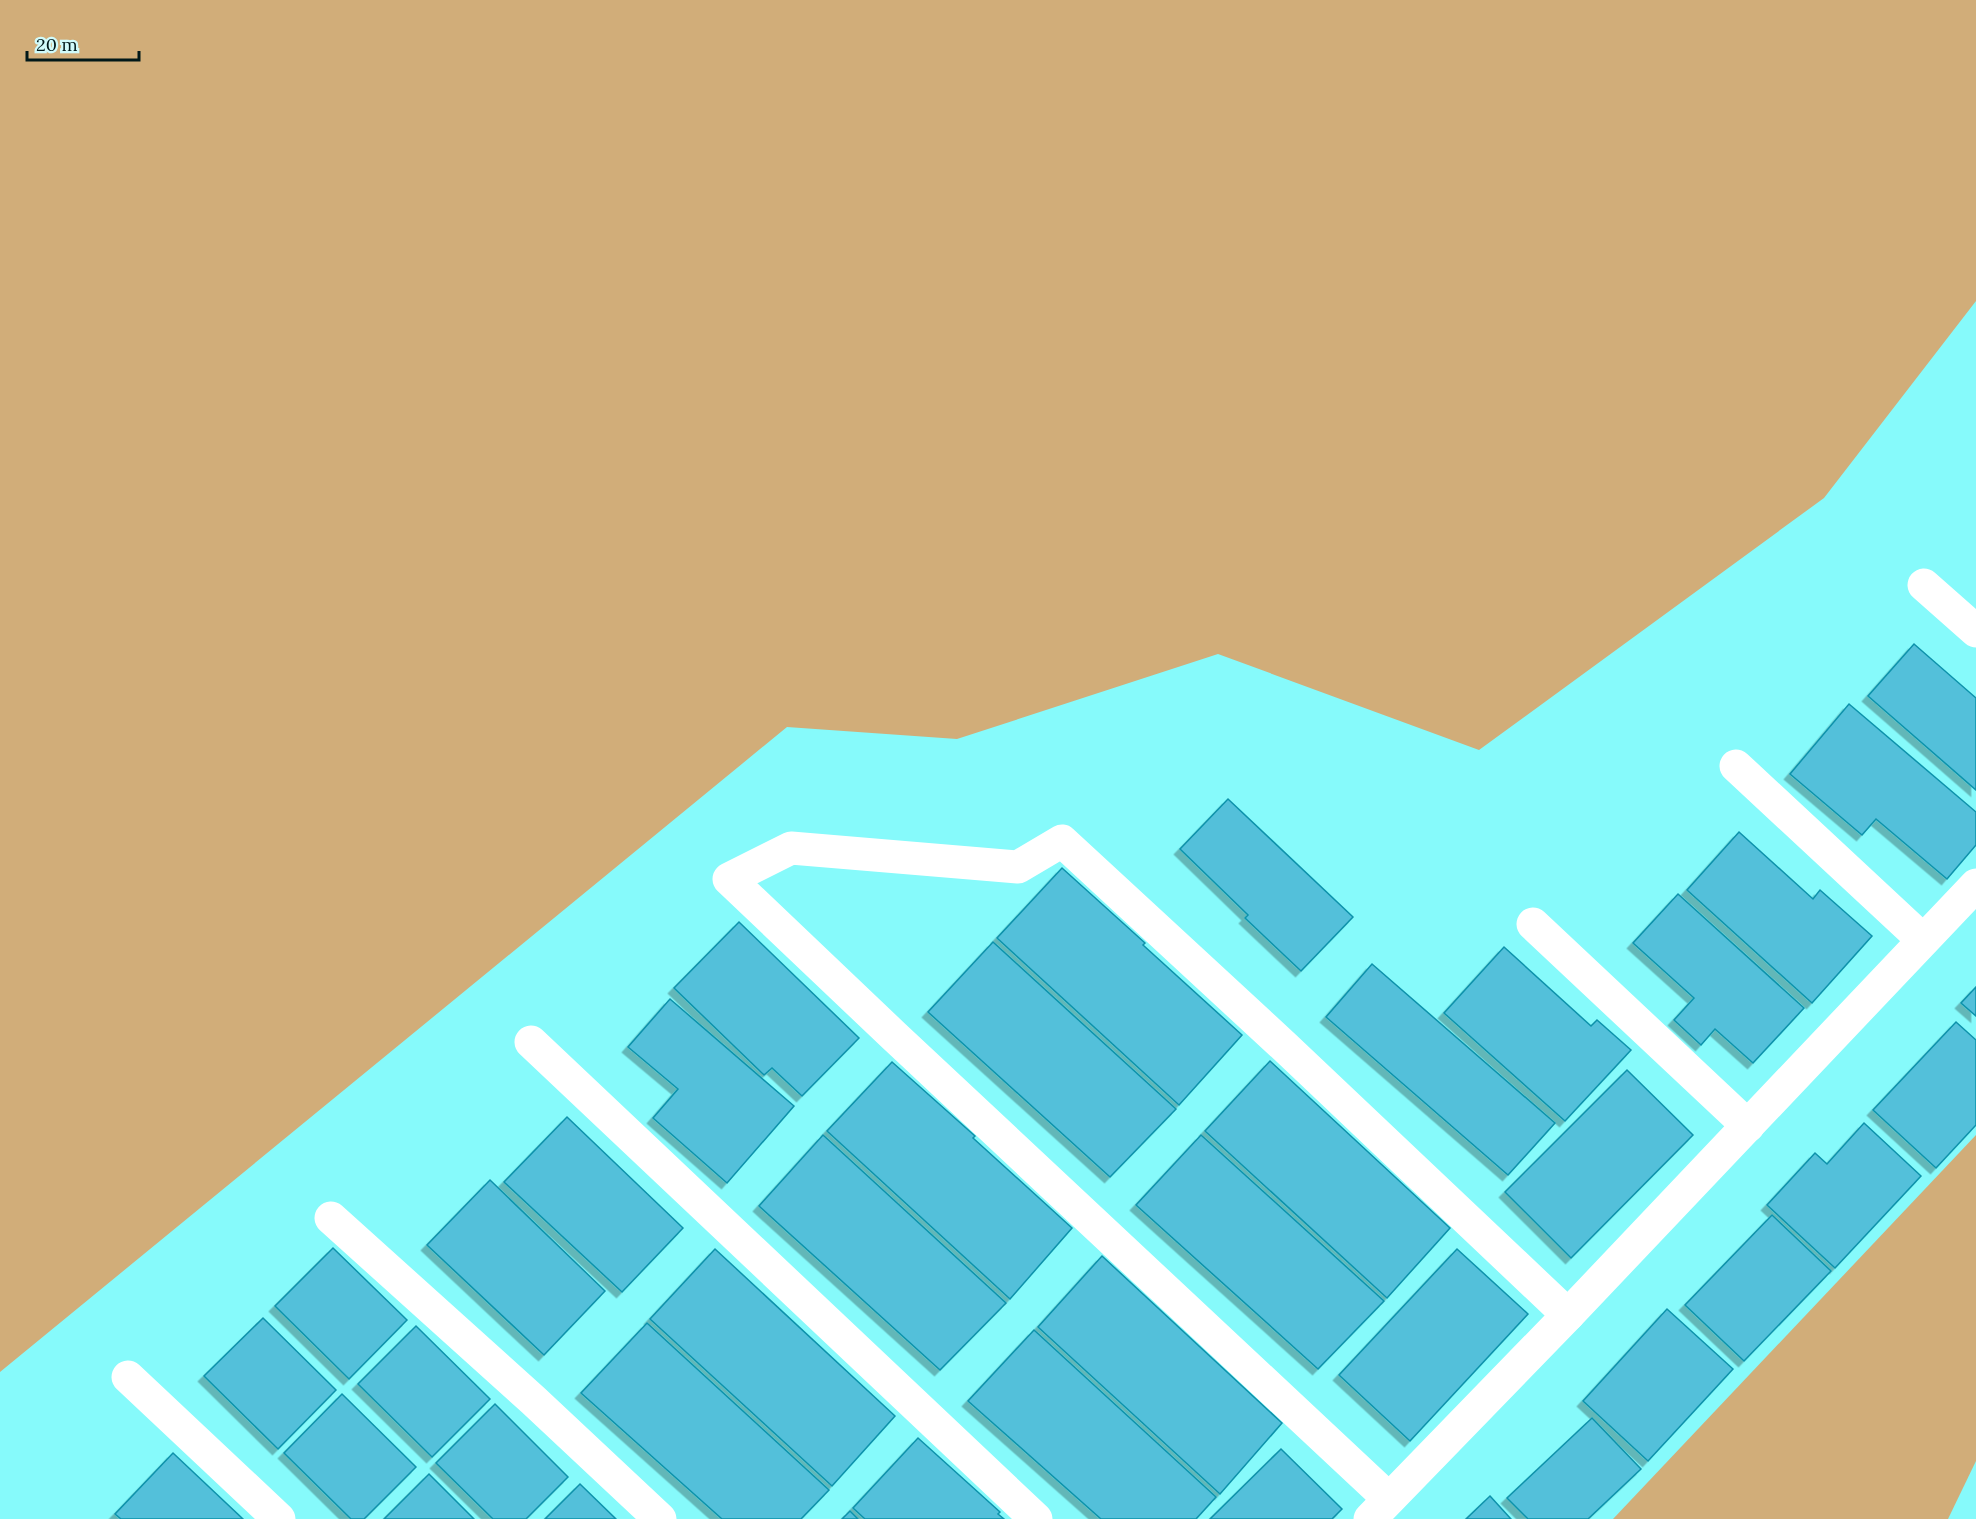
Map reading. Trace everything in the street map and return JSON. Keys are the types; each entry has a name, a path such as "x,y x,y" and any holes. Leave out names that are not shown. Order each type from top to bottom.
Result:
{"street":[{"path":"1924,585 1976,631"},
{"path":"1736,766 1923,940"},
{"path":"1568,1315 1285,1047 1062,841 1018,867 791,848 729,879 893,1035 1379,1509 1568,1315 1976,885"},
{"path":"1533,924 1748,1126"},
{"path":"531,1042 1036,1519"},
{"path":"331,1218 542,1408 660,1519"},
{"path":"128,1377 279,1519"}],"shaded area":[{"path":"0,0 1976,0 1976,301 1824,498 1479,750 1218,654 957,739 787,727 0,1372"},
{"path":"1976,1135 1976,1461 1948,1519 1613,1519"}],"building":[{"path":"1914,644 1976,698 1976,790 1868,696"},
{"path":"1849,704 1976,812 1976,845 1947,879 1876,819 1862,835 1790,774"},
{"path":"1228,799 1353,917 1301,971 1245,918 1248,915 1180,849"},
{"path":"1739,832 1813,899 1820,890 1872,936 1812,1003 1687,890"},
{"path":"1062,868 1242,1035 1179,1105 997,938"},
{"path":"1678,894 1804,1008 1753,1063 1715,1029 1701,1045 1674,1020 1694,998 1633,943"},
{"path":"739,922 859,1038 802,1096 772,1068 764,1075 674,988"},
{"path":"993,942 1176,1109 1110,1177 928,1012"},
{"path":"1504,947 1591,1026 1597,1020 1631,1050 1565,1121 1444,1013"},
{"path":"1372,964 1555,1123 1508,1175 1326,1017"},
{"path":"1976,987 1976,1016 1961,1003"},
{"path":"670,999 794,1106 727,1183 653,1118 678,1089 628,1047"},
{"path":"1956,1022 1976,1040 1976,1125 1936,1168 1873,1110"},
{"path":"1270,1061 1450,1228 1387,1298 1205,1131"},
{"path":"892,1062 975,1136 973,1138 1072,1228 1010,1299 827,1131"},
{"path":"1627,1070 1693,1135 1571,1258 1505,1192"},
{"path":"567,1117 683,1228 622,1292 504,1182"},
{"path":"1864,1123 1921,1176 1835,1268 1767,1205 1815,1153 1827,1164"},
{"path":"823,1135 1006,1303 940,1370 759,1206"},
{"path":"1201,1135 1384,1301 1318,1369 1136,1205"},
{"path":"490,1180 605,1291 544,1355 427,1245"},
{"path":"1772,1215 1831,1271 1744,1361 1685,1305"},
{"path":"333,1248 407,1320 349,1379 275,1306"},
{"path":"715,1249 895,1416 832,1486 650,1319"},
{"path":"1457,1249 1528,1314 1410,1441 1339,1375"},
{"path":"1102,1256 1282,1423 1220,1494 1038,1327"},
{"path":"1667,1309 1733,1369 1648,1461 1583,1401"},
{"path":"263,1318 336,1390 278,1449 204,1376"},
{"path":"647,1323 829,1490 801,1519 722,1519 581,1393"},
{"path":"416,1326 490,1399 432,1457 358,1384"},
{"path":"1034,1330 1216,1497 1196,1519 1101,1519 968,1401"},
{"path":"342,1394 416,1467 364,1519 351,1519 284,1453"},
{"path":"495,1404 568,1477 526,1519 493,1519 436,1463"},
{"path":"1592,1418 1641,1469 1588,1519 1528,1519 1507,1498"},
{"path":"918,1438 1000,1512 998,1514 1004,1519 865,1519 853,1508"},
{"path":"1281,1449 1342,1509 1332,1519 1210,1519"},
{"path":"173,1453 243,1519 121,1519 115,1514"},
{"path":"429,1474 474,1519 384,1519"},
{"path":"580,1484 616,1519 545,1519"},
{"path":"1490,1496 1511,1519 1466,1519"},
{"path":"850,1511 858,1519 842,1519"}]}
